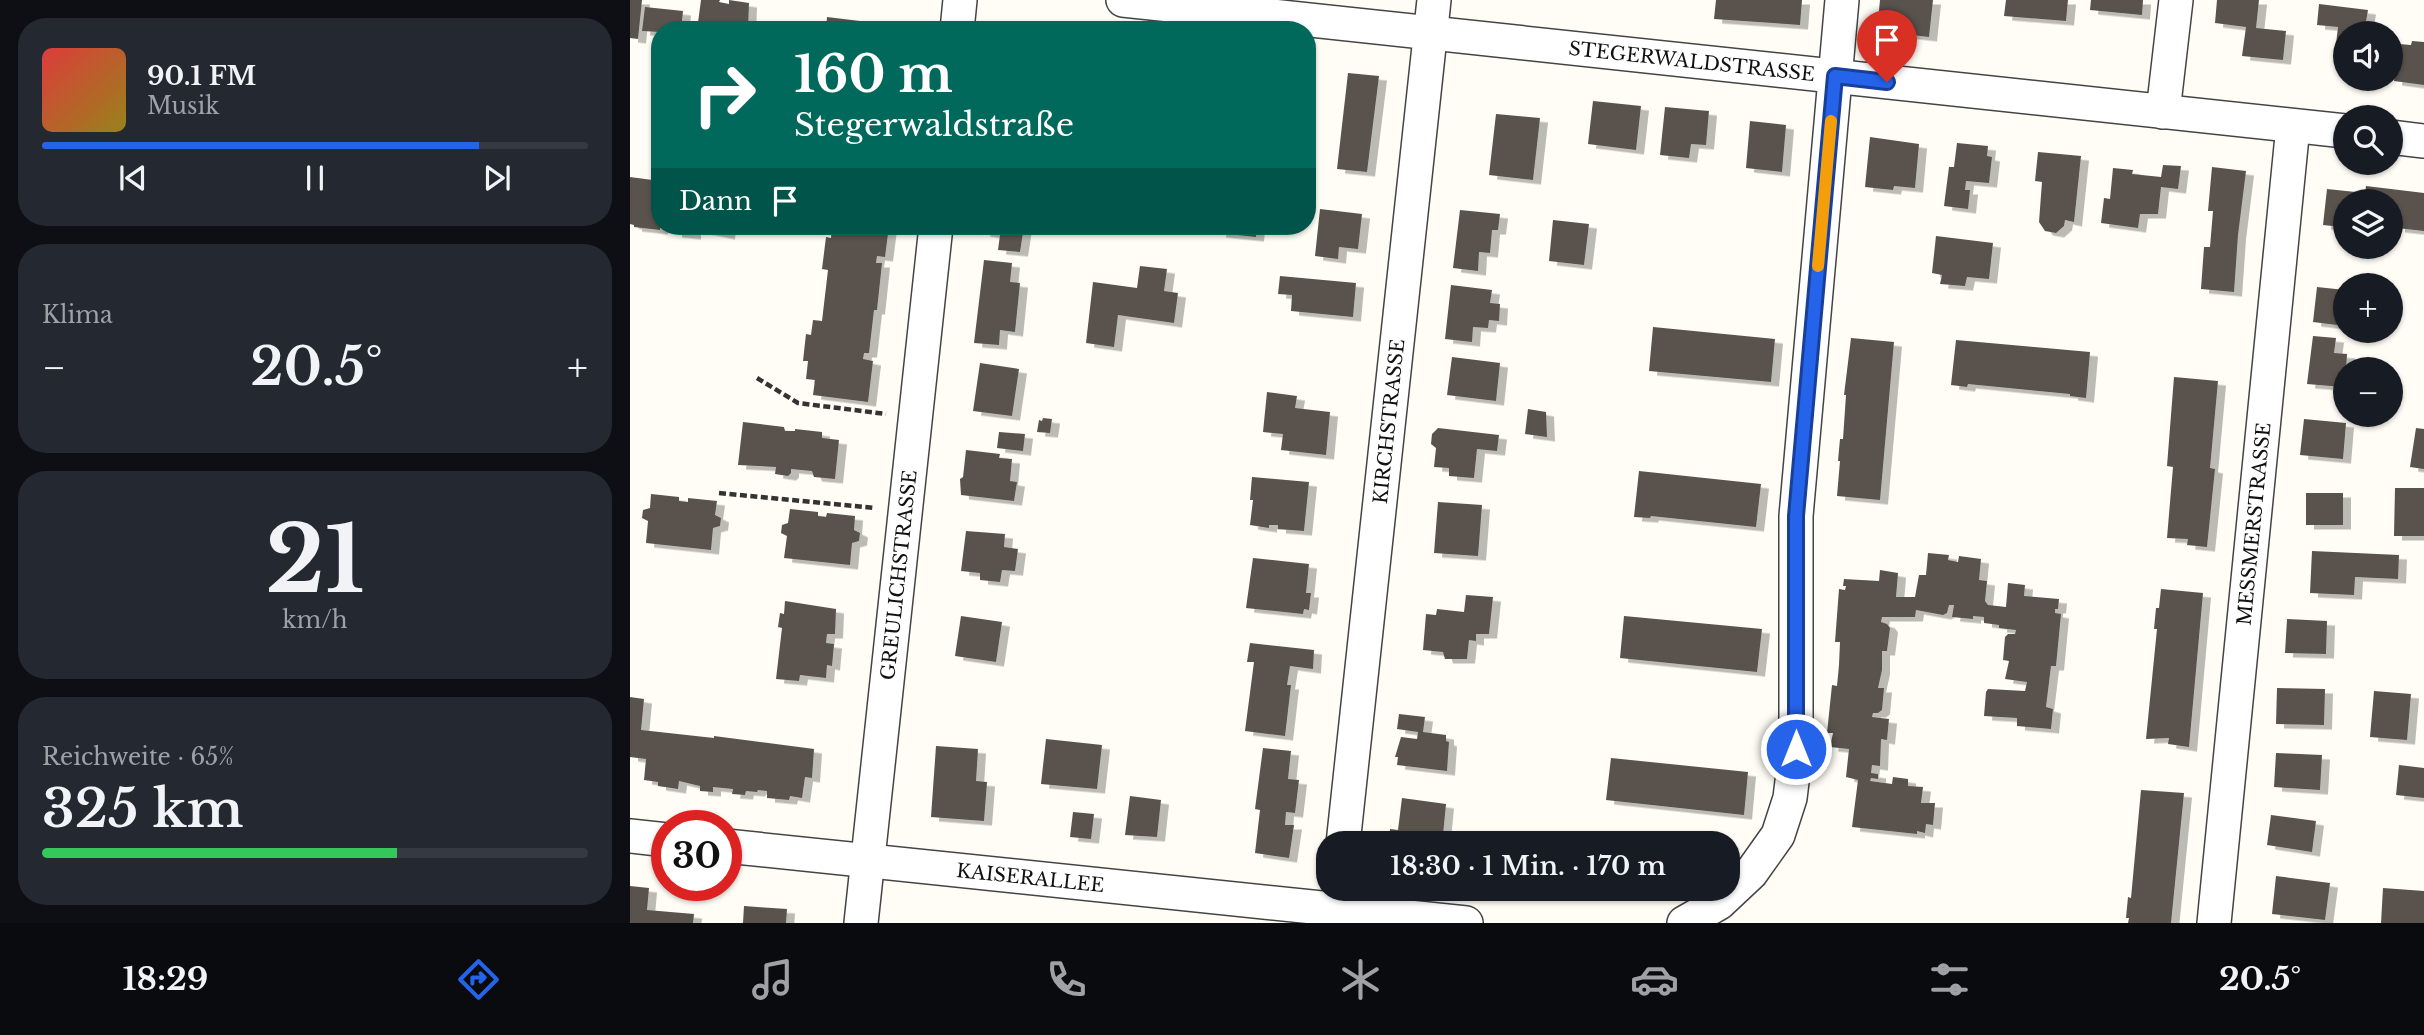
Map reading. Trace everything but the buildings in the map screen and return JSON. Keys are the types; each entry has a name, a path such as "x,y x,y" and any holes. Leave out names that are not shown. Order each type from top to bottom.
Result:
{"street":[{"path":"958,21 960,0"},
{"name":"STEGERWALDSTRASSE","path":"1123,0 2333,130"},
{"name":"KIRCHSTRASSE","path":"1344,831 1434,0"},
{"path":"1684,923 1719,903 1751,873 1778,835 1790,798 1796,749 1796,516 1842,0"},
{"path":"2163,112 2176,0"},
{"name":"MESSMERSTRASSE","path":"2214,923 2293,126"},
{"path":"2403,138 2424,141"},
{"name":"GREULICHSTRASSE","path":"861,923 935,235"},
{"path":"630,836 651,838"},
{"name":"KAISERALLEE","path":"742,848 1337,907 1466,923"}],"path":[{"path":"757,378 798,403 890,414"},
{"path":"719,493 880,509"}],"slow traffic":[{"path":"1818,266 1831,121"}],"route":[{"path":"1796,749 1796,516 1835,76 1887,82"}]}
